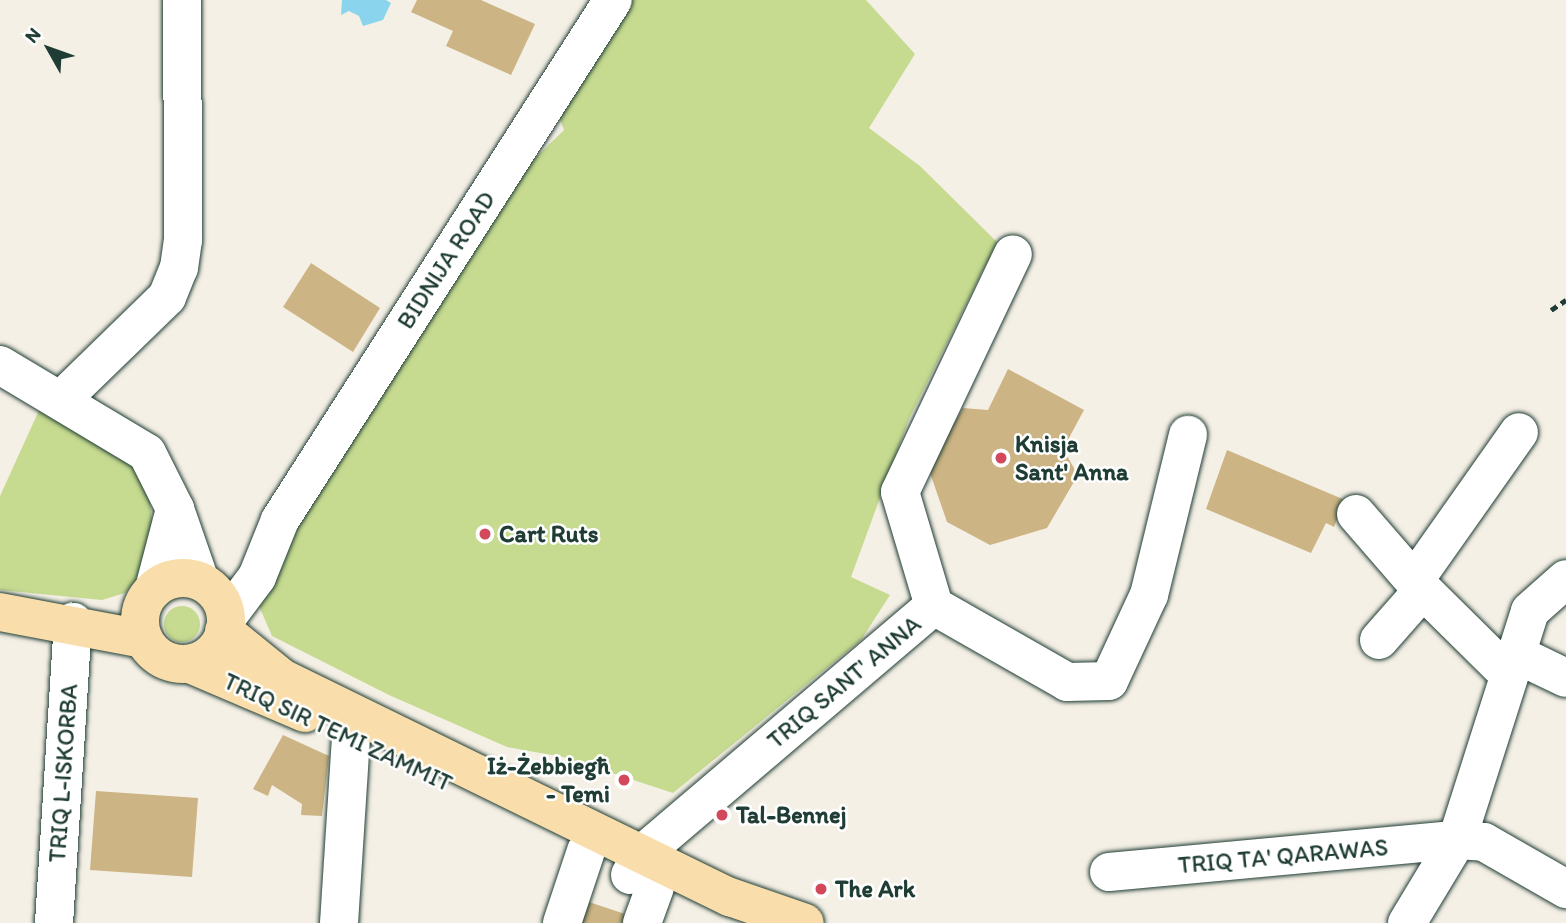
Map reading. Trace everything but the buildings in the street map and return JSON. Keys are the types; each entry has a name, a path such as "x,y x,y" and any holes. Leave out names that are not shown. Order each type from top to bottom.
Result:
{"main road":[{"path":"0,612 73,622 147,610 176,578 215,604 211,654 190,664 162,659 147,610"},
{"name":"TRIQ SIR TEMI ZAMMIT","path":"215,604 282,678 642,872 753,923"},
{"name":"TRIQ SIR TEMI ZAMMIT","path":"190,664 351,735 586,851 642,872 730,897 806,923"}],"street":[{"path":"61,400 167,297 179,268 183,241 182,0"},
{"name":"BIDNIJA ROAD","path":"215,604 280,520 613,0"},
{"name":"TRIQ SANT' ANNA","path":"642,923 642,872 934,606 900,492 1013,254"},
{"path":"0,365 147,453 175,509 215,604"},
{"path":"1379,640 1520,432"},
{"path":"934,606 1067,682 1109,681 1149,595 1188,435"},
{"path":"147,610 175,509"},
{"path":"1356,514 1418,586 1512,664 1566,678"},
{"path":"1407,923 1457,840 1530,611 1566,579"},
{"name":"TRIQ L-ISKORBA","path":"54,923 73,622"},
{"path":"339,923 351,735"},
{"name":"TRIQ TA' QARAWAS","path":"1109,872 1457,840 1484,842 1566,889"},
{"path":"562,923 586,851"}],"path":[{"path":"1551,310 1566,300"}],"green space":[{"path":"627,0 866,0 915,54 869,128 920,166 1000,245 985,266 909,419 851,577 890,595 861,640 673,793 563,757 507,747 389,695 272,636 256,599 288,536 529,164 564,130 555,106"},
{"path":"41,406 136,466 149,494 153,529 143,571 125,593 102,600 0,590 0,496"},
{"path":"182,606 195,611 200,624 195,637 182,642 169,637 164,624 169,611"}],"water":[{"path":"342,0 386,0 391,3 383,20 363,26 359,16 349,11 341,15"}],"place":[{"name":"Knisja Sant' Anna","path":"1001,458"},
{"name":"Cart Ruts","path":"485,534"},
{"name":"Iż-Żebbiegħ - Temi","path":"624,780"},
{"name":"Tal-Bennej","path":"722,815"},
{"name":"The Ark","path":"821,889"}]}
